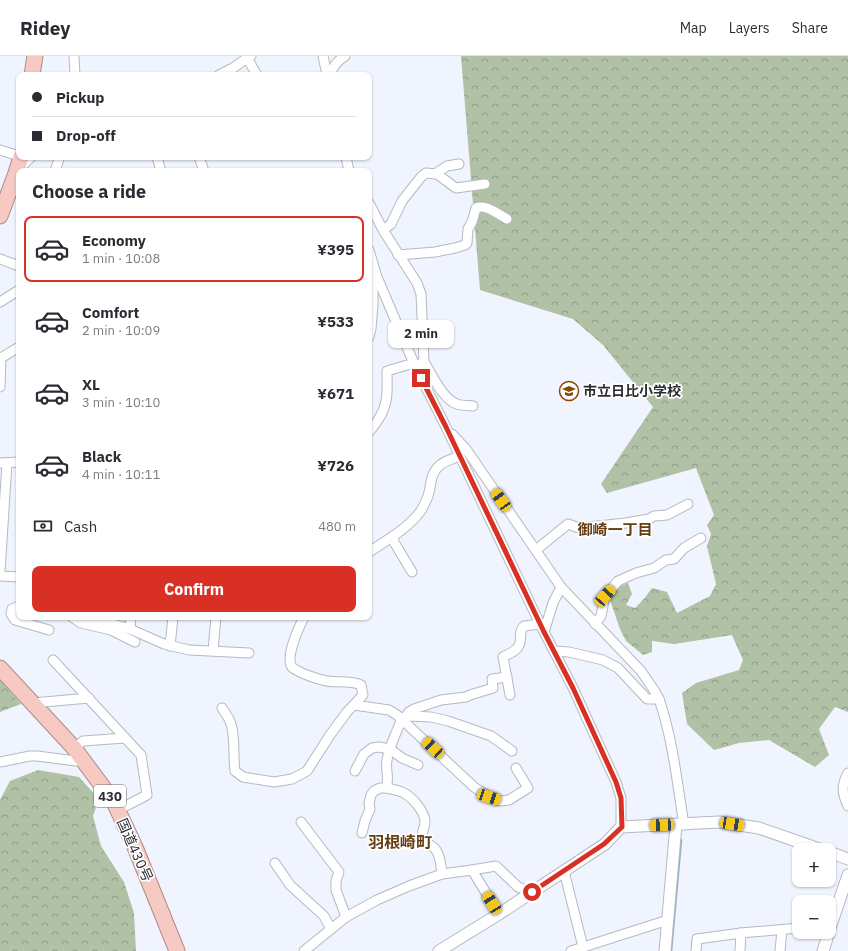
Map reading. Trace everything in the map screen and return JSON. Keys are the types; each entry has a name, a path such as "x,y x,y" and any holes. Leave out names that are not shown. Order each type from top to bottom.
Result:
{"highway":[{"path":"32,72 35,56"},
{"path":"0,216 16,172"},
{"name":"国道430号","path":"0,668 74,748 114,802 135,847 177,951"}],"street":[{"path":"74,56 75,72"},
{"path":"323,56 328,72"},
{"path":"330,72 337,61 344,56"},
{"path":"225,72 249,57 256,72"},
{"path":"0,150 18,167 27,160"},
{"path":"435,174 447,166 459,164"},
{"path":"383,230 391,224 402,201 421,177 426,174 437,174 456,188 485,184"},
{"path":"398,255 435,252 465,245 467,243 468,229 472,222 476,208 478,207 490,210 507,219"},
{"path":"372,209 383,230 417,284 421,294 424,362 443,392 450,400 457,404 473,406"},
{"path":"0,259 16,265"},
{"path":"372,260 377,277 415,365 542,628 573,688 616,782 621,798 622,827"},
{"path":"372,312 373,286 377,277"},
{"path":"0,302 16,292"},
{"path":"0,387 1,358 16,349"},
{"path":"372,429 384,408 386,401 387,372 424,362"},
{"path":"446,427 466,449 561,587 641,671 659,699 672,745 680,825 665,951"},
{"path":"372,557 393,539 420,512 428,496 430,481 434,471 441,464 459,456"},
{"path":"0,571 4,463 16,462"},
{"path":"536,550 568,524 578,528 626,523 649,519 654,516 667,515 688,504"},
{"path":"596,624 601,616 605,596 618,581 636,573 654,568 666,560 674,559 684,548 701,538"},
{"path":"372,550 393,539"},
{"path":"393,539 412,572"},
{"path":"0,576 16,577"},
{"path":"542,628 561,587"},
{"path":"16,607 12,609 11,614 15,620 49,630"},
{"path":"82,620 111,630 135,642"},
{"path":"99,620 130,629 170,646 189,650 249,653"},
{"path":"130,629 131,620"},
{"path":"170,646 173,620"},
{"path":"213,651 216,620"},
{"path":"222,708 229,719 232,728 234,747 233,761 235,771 243,777 274,782 292,779 307,771 330,735 347,712 363,695 361,685 355,682 326,681 300,673 292,668 290,661 294,640 303,620"},
{"path":"510,695 503,657 515,651 520,645 520,630 524,626 542,628"},
{"path":"554,652 569,652 603,660 618,668 647,699 659,699"},
{"path":"53,660 141,755 147,795 118,810"},
{"path":"386,788 388,783 386,766 387,758 403,718 409,712 441,700 466,697 493,688 492,679 507,677"},
{"path":"32,703 89,698"},
{"path":"354,705 389,710 403,718 474,787 489,797 500,801 509,800 528,788 516,768"},
{"path":"403,718 410,716 431,717 448,721 491,736 512,751"},
{"path":"74,748 83,741 125,738"},
{"path":"355,771 364,754 372,748 379,747 390,749 402,758 418,765"},
{"path":"0,762 30,756 84,762"},
{"path":"848,772 842,789 848,806"},
{"path":"362,833 370,809 369,803 371,795 374,791 380,788 386,788 403,792 411,797 421,810 425,820 423,837 426,842 436,850 442,874"},
{"path":"301,822 339,872 336,881 336,890 346,917"},
{"path":"439,951 604,844 622,827 719,822 759,828 802,843"},
{"path":"836,855 848,859"},
{"path":"274,862 290,885 324,916 331,929"},
{"path":"304,951 346,917 377,900 442,874 496,866 518,887 532,892"},
{"path":"472,870 498,914"},
{"path":"564,870 581,948"},
{"path":"836,913 846,889 848,875"},
{"path":"570,951 668,920"},
{"path":"696,951 697,940 741,933 792,929"},
{"path":"780,951 782,930"},
{"path":"740,951 741,933"},
{"path":"823,951 826,939"}],"green space":[{"path":"461,56 848,56 848,712 835,707 819,729 829,755 815,767 769,740 739,743 714,750 687,724 682,693 696,683 739,670 743,660 732,635 674,644 652,641 652,652 643,655 626,641 620,629 610,600 618,587 628,583 632,594 626,605 635,608 652,588 667,592 677,613 710,596 716,584 707,546 711,534 707,525 714,515 696,468 607,493 601,484 653,407 603,345 573,319 480,290"},
{"path":"0,680 21,704 0,712"},
{"path":"38,770 79,777 99,799 93,816 101,846 124,882 134,913 136,951 0,951 0,800 10,781"}],"waterway":[{"path":"671,951 681,840"}],"place":[{"name":"市立日比小学校","path":"569,391"}],"district":[{"name":"御崎一丁目","path":"615,529"},
{"name":"羽根崎町","path":"400,842"}],"route":[{"path":"421,378 544,632 573,688 616,782 621,798 622,827 604,844 532,892"}]}
